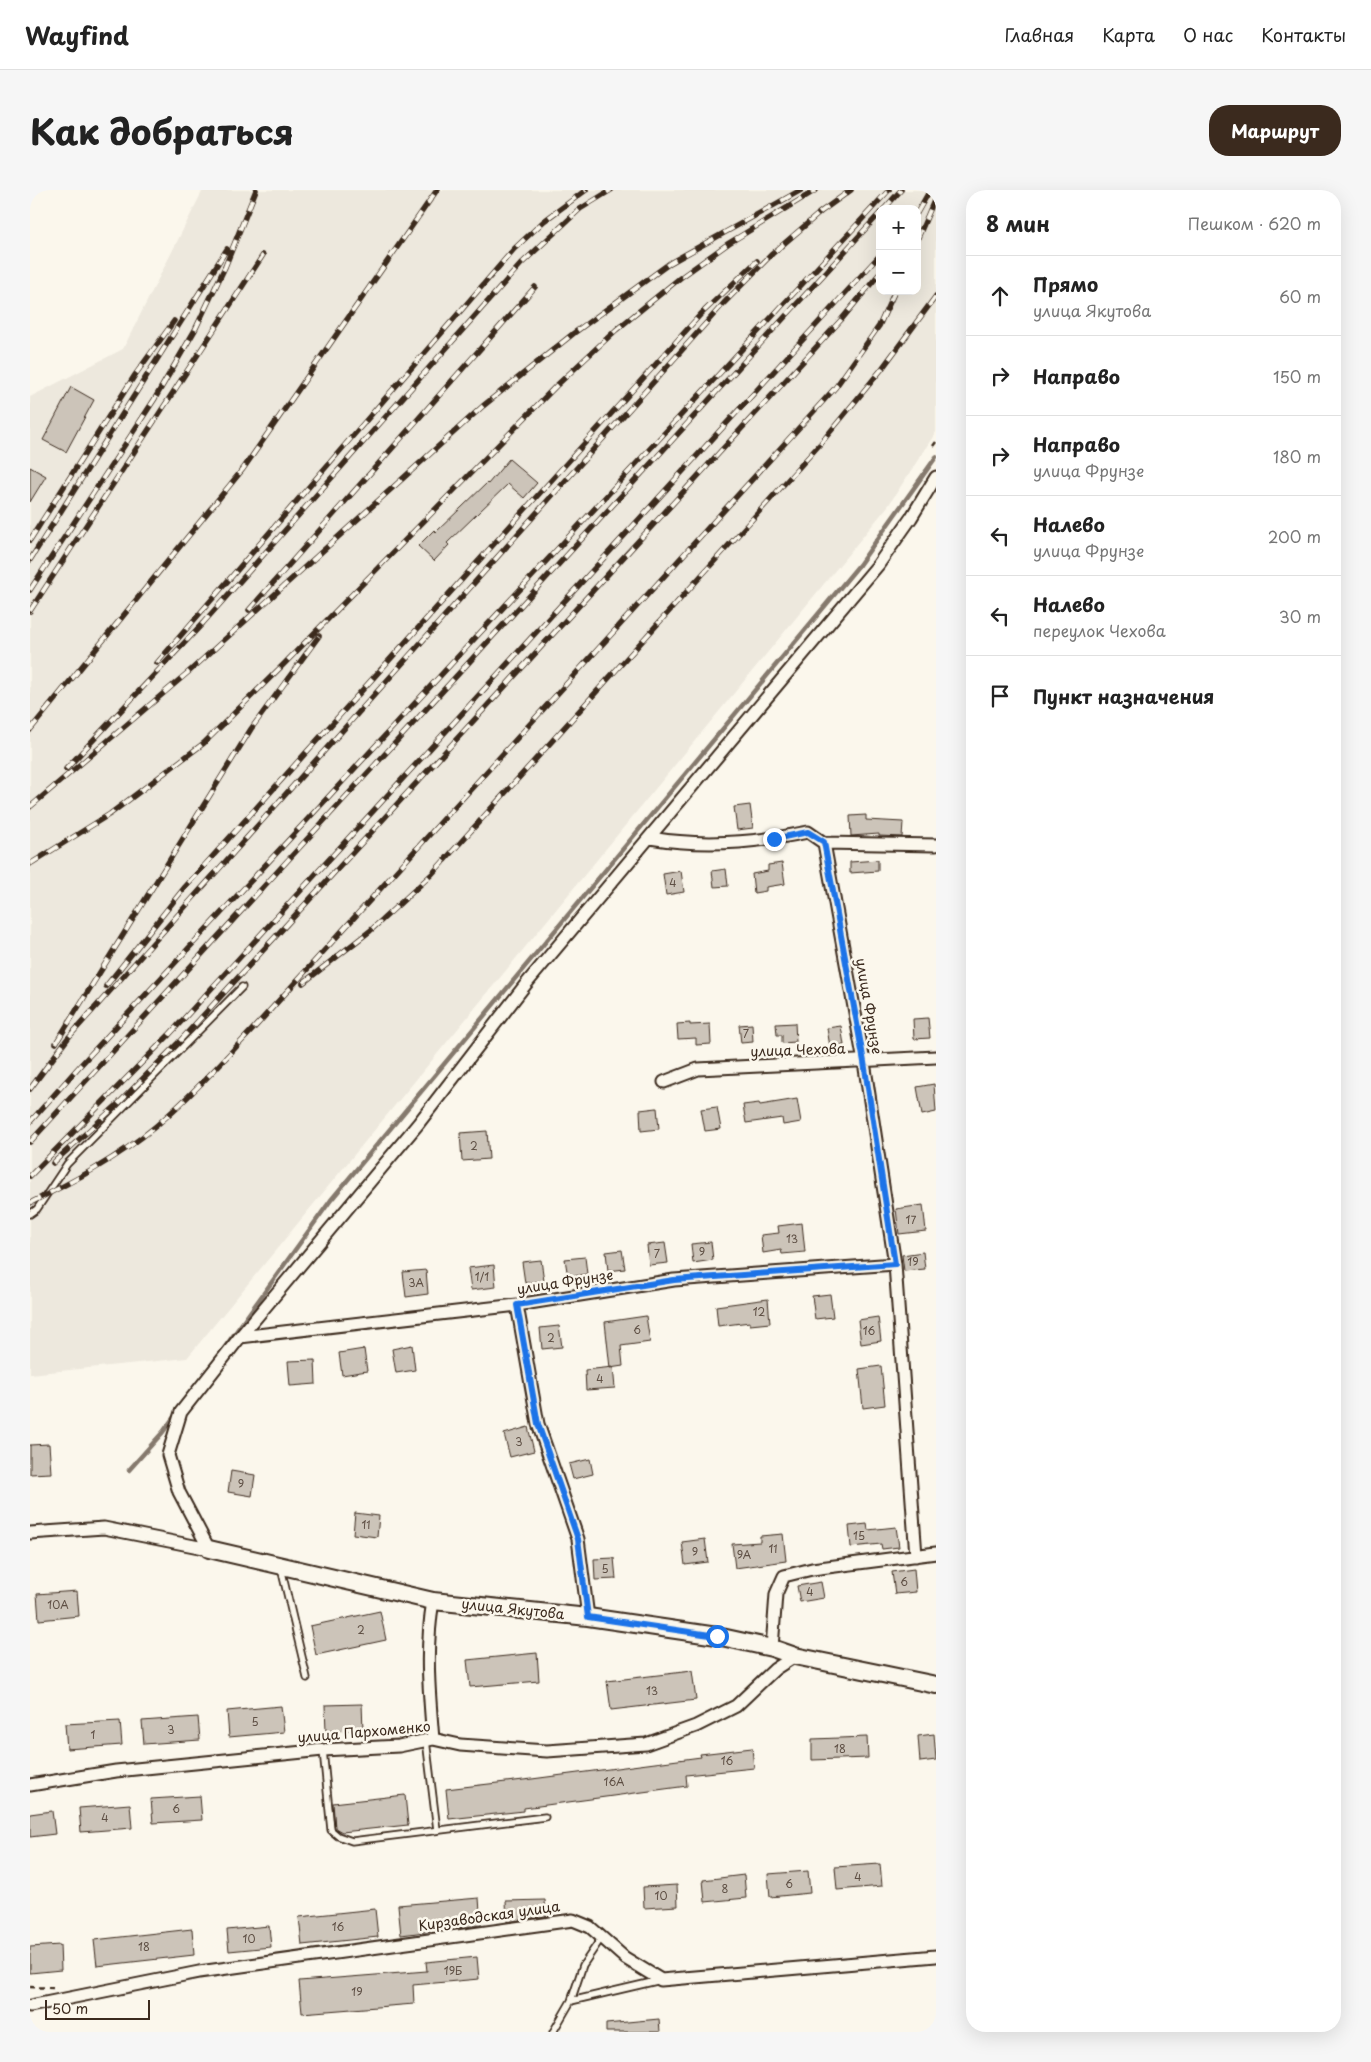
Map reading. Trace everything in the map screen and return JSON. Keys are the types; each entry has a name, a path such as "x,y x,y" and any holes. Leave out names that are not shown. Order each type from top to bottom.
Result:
{"street":[{"path":"209,1549 179,1492 168,1455 181,1412 240,1337 418,1124 526,984 878,565 911,518 936,477"},
{"path":"650,838 700,844 774,839 808,832 824,842 936,845"},
{"name":"улица Фрунзе","path":"824,842 864,1062 895,1264 916,1556"},
{"name":"улица Чехова","path":"664,1082 698,1069 936,1057"},
{"name":"улица Фрунзе","path":"240,1337 517,1305 674,1280 895,1264"},
{"path":"517,1305 538,1424 578,1539 588,1617"},
{"path":"30,1533 104,1528 209,1549"},
{"name":"улица Якутова","path":"209,1549 433,1601 588,1617 717,1636 772,1648 796,1656 936,1685"},
{"path":"772,1648 776,1594 784,1576 812,1569 936,1553"},
{"path":"430,1739 427,1674 429,1627 433,1601"},
{"name":"улица Пархоменко","path":"30,1785 116,1771 323,1750 399,1746 430,1739 460,1745 547,1751 646,1744 696,1726 736,1706 775,1669 796,1656"},
{"name":"Кирзаводская улица","path":"30,2006 198,1972 573,1920 590,1928 625,1958 661,1980"},
{"path":"661,1980 936,1956"}],"lane":[{"path":"30,1214 36,1209 68,1164 242,987"},
{"path":"280,1566 307,1678"},
{"path":"430,1739 437,1830"},
{"path":"323,1750 331,1830 338,1836 352,1841 544,1817"},
{"path":"553,2032 571,2001 583,1965 602,1937"},
{"path":"571,2001 661,1980"}],"path":[{"path":"933,446 936,442"}],"shaded area":[{"path":"203,190 936,190 936,432 888,506 187,1358 30,1374 30,397 123,349"}],"building":[{"path":"71,387 94,400 66,452 43,440"},
{"path":"509,459 537,483 524,498 508,484 447,543 449,545 434,561 418,546 488,484"},
{"path":"30,467 46,476 30,502"},
{"path":"750,805 753,828 737,830 734,807"},
{"path":"866,815 866,820 903,822 902,837 879,836 879,834 851,836 850,816"},
{"path":"878,860 878,871 850,873 850,862"},
{"path":"782,863 785,884 766,887 766,891 754,893 752,874 768,871 768,865"},
{"path":"726,869 728,886 714,887 712,871"},
{"path":"681,871 684,892 666,895 663,874"},
{"path":"928,1018 930,1038 914,1039 913,1019"},
{"path":"690,1023 690,1025 710,1024 711,1044 696,1045 696,1038 678,1039 677,1024"},
{"path":"795,1023 796,1042 782,1043 782,1035 777,1035 776,1024"},
{"path":"752,1024 753,1042 741,1043 739,1025"},
{"path":"841,1026 844,1045 830,1047 827,1028"},
{"path":"934,1084 936,1112 922,1115 917,1087"},
{"path":"797,1099 801,1122 783,1125 782,1118 746,1123 743,1105 759,1103 760,1105"},
{"path":"717,1107 721,1129 705,1131 701,1109"},
{"path":"657,1108 659,1129 641,1131 640,1110"},
{"path":"487,1131 489,1159 462,1161 460,1133"},
{"path":"923,1205 926,1231 899,1234 896,1209"},
{"path":"802,1223 805,1252 782,1254 781,1250 763,1253 761,1235 779,1233 778,1226"},
{"path":"711,1242 713,1260 693,1263 691,1244"},
{"path":"665,1243 668,1263 649,1265 647,1245"},
{"path":"622,1250 625,1269 608,1271 606,1252"},
{"path":"923,1252 925,1269 904,1271 902,1255"},
{"path":"585,1257 587,1274 568,1277 565,1259"},
{"path":"541,1260 544,1281 525,1283 522,1262"},
{"path":"494,1265 496,1287 471,1290 468,1268"},
{"path":"426,1270 428,1294 406,1297 403,1272"},
{"path":"830,1294 833,1317 815,1319 812,1296"},
{"path":"768,1299 770,1323 750,1325 750,1322 718,1326 716,1306"},
{"path":"646,1316 650,1342 621,1346 623,1366 610,1368 605,1322"},
{"path":"878,1317 881,1341 861,1344 858,1320"},
{"path":"559,1326 562,1347 542,1349 540,1328"},
{"path":"412,1345 415,1370 396,1373 392,1349"},
{"path":"364,1349 367,1371 342,1375 339,1353"},
{"path":"315,1360 316,1384 290,1386 288,1361"},
{"path":"881,1366 885,1405 863,1408 859,1369"},
{"path":"613,1367 615,1388 586,1390 585,1370"},
{"path":"528,1427 534,1451 510,1457 504,1434"},
{"path":"49,1444 51,1473 30,1474 30,1445"},
{"path":"590,1459 593,1474 573,1479 569,1464"},
{"path":"231,1471 255,1475 252,1496 228,1492"},
{"path":"355,1513 379,1516 377,1537 353,1534"},
{"path":"867,1524 868,1530 896,1527 899,1547 882,1549 881,1544 851,1547 849,1526"},
{"path":"783,1534 786,1561 735,1568 732,1544 760,1542 760,1536"},
{"path":"705,1539 708,1562 685,1565 682,1542"},
{"path":"614,1558 616,1579 595,1580 594,1559"},
{"path":"914,1569 916,1592 895,1594 892,1572"},
{"path":"821,1582 824,1598 800,1602 797,1586"},
{"path":"77,1591 79,1616 39,1620 37,1594"},
{"path":"380,1611 386,1640 316,1655 310,1626"},
{"path":"537,1653 539,1681 470,1687 467,1660"},
{"path":"692,1671 696,1700 611,1710 607,1681"},
{"path":"362,1704 363,1730 326,1731 325,1705"},
{"path":"281,1706 284,1732 229,1737 227,1711"},
{"path":"198,1717 200,1740 144,1744 142,1721"},
{"path":"120,1721 122,1745 67,1749 65,1724"},
{"path":"934,1734 936,1760 920,1762 918,1736"},
{"path":"867,1737 868,1758 812,1760 812,1739"},
{"path":"752,1748 754,1768 686,1775 687,1786 524,1808 524,1811 449,1819 446,1789 701,1757 700,1754"},
{"path":"405,1795 408,1825 342,1832 335,1828 333,1803"},
{"path":"200,1796 202,1820 153,1823 151,1799"},
{"path":"130,1804 132,1828 81,1832 79,1808"},
{"path":"52,1811 55,1834 30,1837 30,1814"},
{"path":"880,1864 882,1886 837,1890 835,1867"},
{"path":"808,1871 810,1893 770,1897 768,1874"},
{"path":"744,1875 746,1898 705,1902 703,1880"},
{"path":"677,1885 678,1906 644,1908 643,1887"},
{"path":"479,1898 481,1925 401,1935 398,1905"},
{"path":"545,1900 546,1916 507,1922 506,1901"},
{"path":"375,1909 378,1937 302,1945 299,1917"},
{"path":"269,1926 271,1947 229,1951 227,1930"},
{"path":"192,1929 194,1955 97,1966 94,1940"},
{"path":"60,1945 61,1970 30,1973 30,1947"},
{"path":"477,1957 479,1979 413,1985 414,2004 302,2013 299,1981 427,1971 426,1962"},
{"path":"659,2019 660,2032 606,2032 606,2024"}],"waterway":[{"path":"222,1351 331,1200 859,565 936,457"},
{"path":"129,1470 163,1432 176,1414"}],"railway":[{"path":"30,590 154,400 195,330 225,267 256,190"},
{"path":"30,730 243,469 437,190"},
{"path":"157,663 514,249 544,221 586,190"},
{"path":"66,769 203,623 521,264 580,209 611,190"},
{"path":"30,807 192,669 483,406 574,333 670,263 801,190"},
{"path":"30,864 110,814 204,743 556,386 616,330 680,278 729,243 816,190"},
{"path":"819,213 851,190"},
{"path":"30,1122 889,190"},
{"path":"888,205 901,190"},
{"path":"921,206 930,190"},
{"path":"921,231 936,196"},
{"path":"30,1089 68,1038 724,303 772,254 823,210"},
{"path":"30,1142 876,217"},
{"path":"30,560 227,249"},
{"path":"30,611 263,255"},
{"path":"30,1176 169,1035 876,259"},
{"path":"106,986 185,887 701,314 757,261"},
{"path":"53,1163 116,1106 177,1044 841,320 876,278"},
{"path":"249,610 535,287"},
{"path":"30,1203 95,1168 141,1138 182,1103 218,1066 835,388 879,326 893,295"},
{"path":"303,983 370,931 432,874 821,443 881,370 936,296"},
{"path":"30,540 135,375 174,321"},
{"path":"56,1043 251,729 319,636"}],"route":[{"path":"717,1636 588,1617 578,1539 538,1424 517,1305 674,1280 895,1264 864,1062 824,842 808,832 774,839"}]}
